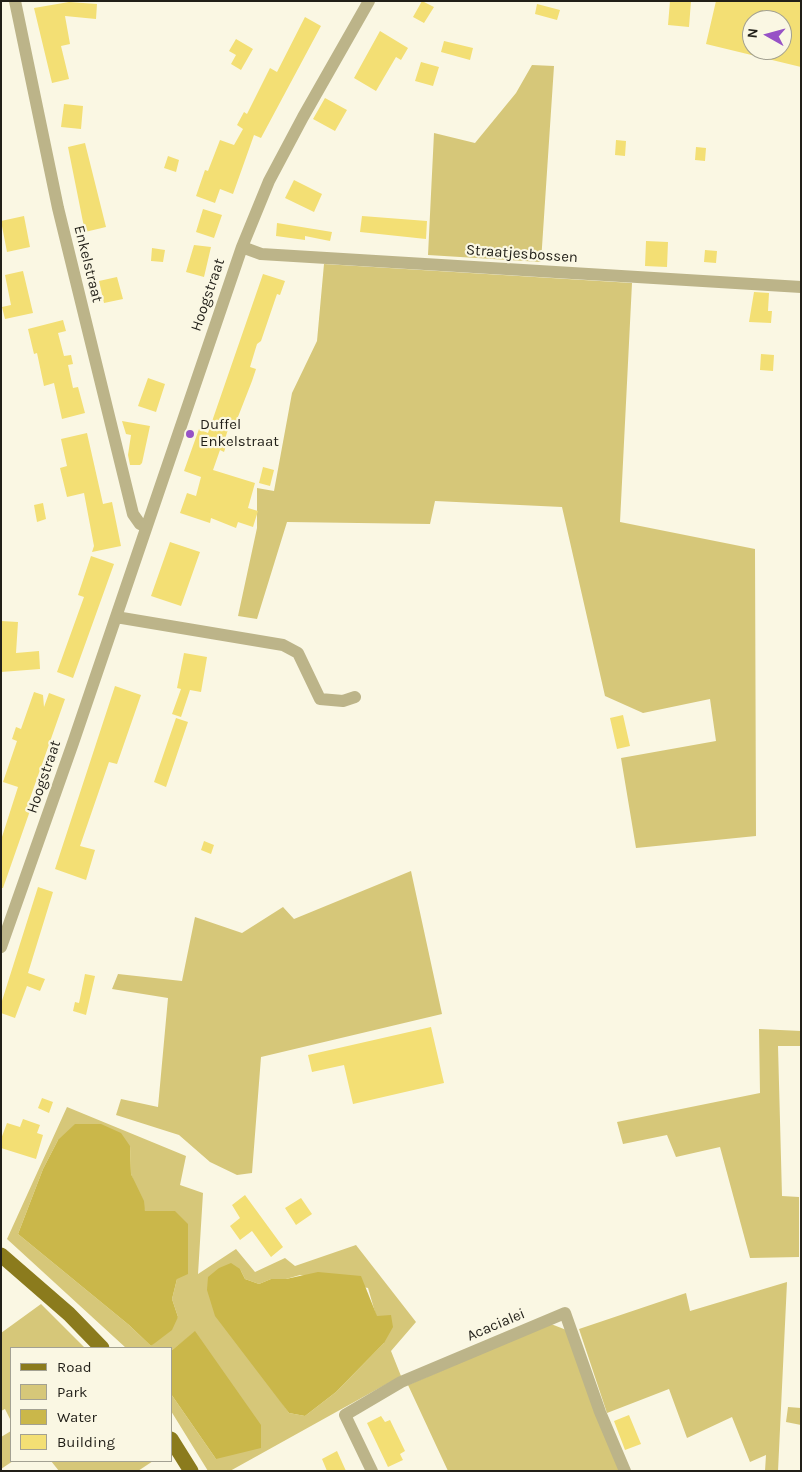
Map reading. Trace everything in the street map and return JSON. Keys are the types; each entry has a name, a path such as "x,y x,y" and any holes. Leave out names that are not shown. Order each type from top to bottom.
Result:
{"main road":[{"path":"1,1255 69,1314 101,1347"},
{"path":"172,1441 191,1471"}],"street":[{"name":"Enkelstraat","path":"15,1 58,208 133,514 140,524 146,526"},
{"name":"Hoogstraat","path":"1,947 242,247 269,181 369,1"},
{"name":"Straatjesbossen","path":"242,247 261,254 801,287"},
{"path":"116,617 283,645 298,653 320,699 343,701 355,697"},
{"name":"Acacialei","path":"372,1471 345,1415 401,1382 565,1313 600,1412 625,1471"}],"green space":[{"path":"532,65 554,66 541,262 428,255 434,133 475,143 516,93"},
{"path":"324,264 632,283 620,522 755,549 756,836 636,848 621,758 716,741 710,699 643,713 605,696 562,507 435,501 430,524 287,522 257,619 238,616 257,528 257,488 274,491 292,393 317,341"},
{"path":"411,871 442,1014 261,1057 252,1173 237,1175 210,1162 179,1135 116,1115 121,1099 158,1107 168,998 112,989 118,974 182,981 195,917 242,933 283,907 294,919"},
{"path":"759,1029 801,1031 801,1046 778,1046 782,1196 799,1197 799,1257 750,1258 720,1147 676,1157 667,1135 623,1144 617,1122 760,1093"},
{"path":"67,1107 186,1156 180,1185 203,1193 198,1274 236,1249 255,1272 285,1258 295,1266 356,1245 416,1322 391,1351 401,1376 230,1471 208,1471 172,1413 172,1395 216,1459 195,1332 172,1350 172,1347 125,1347 7,1239","holes":["58,1140 130,1146 131,1174 145,1211 175,1211 177,1279 172,1299 178,1317 151,1346 129,1325 18,1234 43,1169","240,1269 245,1279 259,1284 271,1279 286,1279 300,1275 368,1288 384,1343 336,1392 305,1416 289,1413 268,1383"]},
{"path":"787,1282 778,1471 765,1471 766,1455 750,1462 732,1417 687,1438 669,1389 607,1413 579,1329 686,1293 690,1311"},
{"path":"41,1304 84,1347 10,1347 10,1419 5,1409 1,1411 1,1333"},
{"path":"551,1324 569,1331 620,1471 448,1471 408,1385"},
{"path":"788,1407 801,1408 801,1425 786,1422"},
{"path":"10,1432 12,1462 1,1469 1,1437"},
{"path":"52,1462 152,1462 138,1471 59,1471"}],"water":[{"path":"75,1124 101,1124 121,1133 130,1146 131,1174 144,1201 145,1211 175,1211 188,1224 188,1274 177,1279 172,1299 178,1317 172,1330 151,1346 129,1325 18,1234 43,1169 58,1140"},
{"path":"231,1263 240,1269 245,1279 259,1284 271,1279 286,1279 318,1272 361,1276 377,1316 391,1315 393,1327 384,1343 336,1392 305,1416 289,1413 215,1316 207,1290 208,1277 219,1268"},
{"path":"195,1331 261,1425 261,1448 216,1459 172,1395 172,1350"}],"building":[{"path":"422,1 434,7 424,23 413,17"},
{"path":"670,1 691,1 689,27 668,25"},
{"path":"716,1 801,1 801,67 772,60 792,60 792,10 742,10 742,53 706,44"},
{"path":"69,2 97,4 96,19 65,16 70,44 61,46 69,79 52,83 34,8"},
{"path":"537,4 560,10 557,20 535,14"},
{"path":"305,17 321,26 261,138 254,135 233,194 220,189 215,203 196,196 205,170 208,171 220,140 234,145 243,129 237,125 244,112 247,114 270,68 277,72"},
{"path":"380,31 408,48 401,60 396,57 376,91 354,78"},
{"path":"236,39 253,49 241,70 231,64 236,55 229,51"},
{"path":"444,41 473,48 470,60 441,52"},
{"path":"421,62 439,67 433,86 415,81"},
{"path":"325,98 347,110 335,131 313,119"},
{"path":"64,104 83,106 81,129 61,127"},
{"path":"616,140 626,141 625,156 615,155"},
{"path":"85,143 106,227 85,232 68,147"},
{"path":"696,147 706,148 705,161 695,160"},
{"path":"168,156 179,160 176,172 164,168"},
{"path":"294,180 322,194 314,212 285,198"},
{"path":"203,209 222,215 214,238 196,232"},
{"path":"24,216 30,247 7,252 1,221"},
{"path":"362,216 427,221 426,239 360,232"},
{"path":"277,223 332,232 330,241 305,236 305,240 276,236"},
{"path":"646,241 668,242 667,267 645,266"},
{"path":"194,245 211,247 204,277 186,272"},
{"path":"152,248 165,250 163,262 151,261"},
{"path":"705,250 717,251 716,263 704,262"},
{"path":"23,271 33,313 5,319 2,307 11,305 5,275"},
{"path":"263,274 285,281 280,295 277,294 261,341 257,344 250,367 256,369 252,381 236,422 231,420 225,439 228,440 224,452 220,450 213,470 255,483 248,508 258,511 253,527 238,522 236,528 211,518 210,523 180,513 187,493 196,496 201,477 184,471 199,429 208,433"},
{"path":"117,277 123,299 104,303 99,281"},
{"path":"754,292 769,293 768,311 772,311 771,323 749,322"},
{"path":"63,320 66,331 58,333 64,356 71,355 73,364 68,365 73,388 78,387 85,413 62,419 54,383 44,386 37,353 34,354 28,329"},
{"path":"761,354 774,355 773,371 760,370"},
{"path":"148,378 165,384 156,412 138,406"},
{"path":"122,421 150,426 140,465 130,465 128,455 131,435 126,434"},
{"path":"87,433 103,504 112,502 121,546 92,552 94,546 84,493 67,497 60,468 67,466 61,439"},
{"path":"263,467 274,470 270,486 259,483"},
{"path":"43,503 46,519 37,522 34,505"},
{"path":"170,542 200,552 181,606 151,596"},
{"path":"91,556 114,564 73,678 57,672 84,597 78,595"},
{"path":"1,621 18,622 16,653 39,651 40,669 1,672"},
{"path":"184,653 207,657 201,692 190,690 181,717 172,714 181,689 177,688"},
{"path":"115,686 141,695 117,764 109,762 80,846 95,850 86,880 55,869"},
{"path":"34,692 43,695 44,707 49,693 65,699 28,804 32,805 3,888 1,888 1,840 18,787 3,782 17,741 12,739 16,727 21,729"},
{"path":"623,715 630,746 617,749 610,718"},
{"path":"176,718 188,722 166,787 154,782"},
{"path":"204,841 214,845 211,854 201,850"},
{"path":"38,887 53,892 28,973 45,979 40,991 27,986 15,1018 1,1013 1,1004"},
{"path":"85,974 95,976 86,1015 73,1011 75,1002 79,1003"},
{"path":"431,1027 444,1083 353,1104 344,1065 312,1072 308,1055"},
{"path":"42,1098 53,1102 49,1113 38,1108"},
{"path":"23,1119 40,1125 37,1133 43,1135 36,1159 1,1148 1,1139 7,1123 20,1127"},
{"path":"245,1195 283,1247 271,1257 252,1231 240,1240 230,1226 240,1218 232,1205"},
{"path":"301,1198 312,1214 296,1225 285,1208"},
{"path":"629,1415 641,1444 625,1450 614,1421"},
{"path":"381,1416 385,1422 390,1420 405,1451 400,1454 403,1460 388,1467 367,1423"},
{"path":"337,1451 346,1471 327,1471 322,1459"}],"place":[{"name":"Duffel Enkelstraat","path":"190,434"}]}
